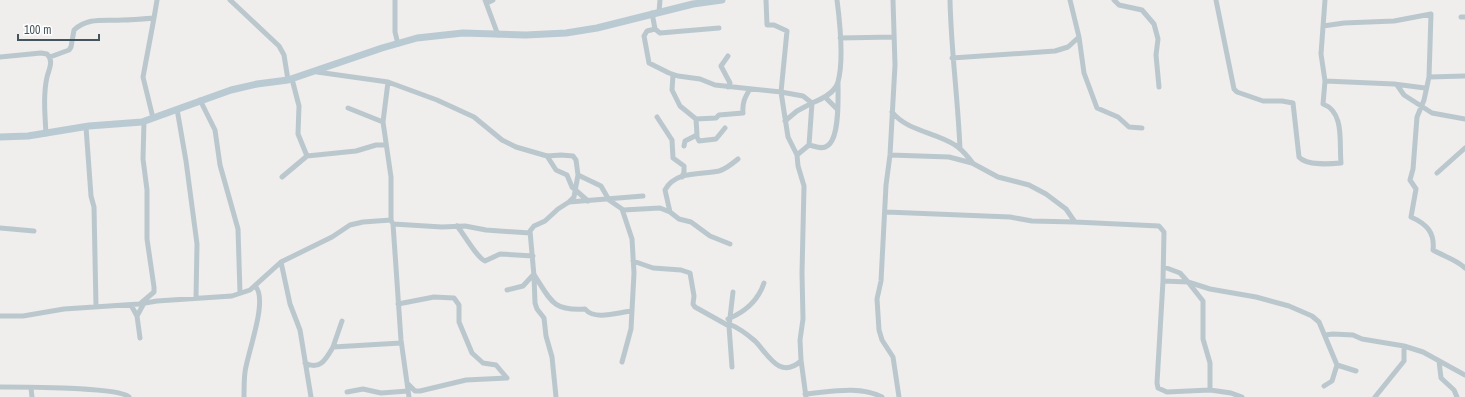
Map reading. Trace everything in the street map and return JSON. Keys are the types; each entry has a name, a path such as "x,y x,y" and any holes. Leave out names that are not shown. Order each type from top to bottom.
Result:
{"street":[{"path":"153,118 143,77 157,0"},
{"path":"230,0 280,46 299,106 298,134 307,156"},
{"path":"395,0 395,32 398,44"},
{"path":"493,0 486,1 498,35"},
{"path":"655,29 656,13 660,0"},
{"path":"0,137 46,134 86,127 144,121 200,100 247,86 290,80 398,44 446,34 498,35 566,33 597,28 692,2 718,0"},
{"path":"766,0 767,25 774,25 787,31 781,92 788,137 797,155 798,166 804,186 802,273 804,297 800,340 805,395 838,391 865,392 882,397"},
{"path":"809,145 821,148 827,147 832,142 836,132 838,82 842,49 837,0"},
{"path":"893,0 895,65 890,155 886,184 886,212 881,281 877,299 878,322 882,340 893,357 899,397"},
{"path":"950,0 952,58 958,100 960,149"},
{"path":"1070,0 1079,37 1084,73 1097,108 1118,116 1129,127 1142,128"},
{"path":"1114,0 1119,5 1142,10 1154,24 1158,40 1156,55 1160,87"},
{"path":"1216,0 1234,89 1237,92 1263,101 1282,101 1293,103 1299,157 1307,162 1332,164 1341,163 1339,123 1335,112 1324,104 1325,81 1321,54 1325,0"},
{"path":"1323,26 1344,23 1394,21 1431,14 1432,37 1429,77 1425,88 1422,108 1417,117 1413,169 1410,180 1416,190 1411,217 1428,228 1434,240 1433,250 1450,260 1460,262 1465,268"},
{"path":"50,57 69,50 72,47 74,30 85,22 101,19 121,20 154,18"},
{"path":"655,29 660,33 720,28"},
{"path":"655,29 647,31 644,36 649,63 673,75 700,79 715,85 781,92 803,96 812,103"},
{"path":"840,38 894,37"},
{"path":"952,58 1055,51 1068,47 1079,37"},
{"path":"0,57 41,53 47,54 50,57 51,65 45,91 46,134"},
{"path":"728,56 721,66 730,83 728,87"},
{"path":"317,72 388,82 437,100 474,117 502,140 516,147 547,156 573,156 576,160 578,174 574,197 569,202 558,208 545,221 534,226 530,233 533,256 535,303 537,309 544,318 546,336 552,357 556,397"},
{"path":"673,75 672,90 680,106 696,119 712,120 719,115 743,113 742,106 750,89"},
{"path":"1429,77 1465,76"},
{"path":"1325,81 1425,88"},
{"path":"388,82 383,122 385,145 391,177 392,222 401,343 409,397"},
{"path":"785,122 797,111 825,97 838,82"},
{"path":"1397,85 1404,95 1422,108 1432,113 1465,119"},
{"path":"825,97 837,109"},
{"path":"200,100 215,130 220,165 238,229 240,294"},
{"path":"797,155 809,145 812,103"},
{"path":"348,108 383,122"},
{"path":"177,109 186,160 197,244 196,298"},
{"path":"892,112 903,122 954,144 972,163"},
{"path":"657,117 672,140 673,158 684,166 682,177"},
{"path":"696,119 696,136 699,141 716,139 725,128"},
{"path":"144,121 143,159 147,190 147,239 154,284 153,293 156,301"},
{"path":"86,127 94,207 96,307"},
{"path":"684,146 685,141 696,136"},
{"path":"282,177 307,156 356,151 376,145 385,145"},
{"path":"1437,173 1465,148"},
{"path":"890,155 949,157 972,163 998,177 1029,185 1046,194 1066,209 1075,222"},
{"path":"547,156 556,170 567,175 575,190 588,201"},
{"path":"670,212 665,190 674,181 694,173 722,170 738,159"},
{"path":"578,174 601,186 609,200 622,210 632,239 633,261 631,329 622,362"},
{"path":"569,202 609,200 643,196"},
{"path":"616,204 622,204 633,208"},
{"path":"622,210 633,208 660,208 670,212 679,219 692,222 710,236 730,244"},
{"path":"886,212 1010,217 1032,221 1159,226 1164,232 1164,267 1157,383 1158,388 1167,392 1210,390 1231,393 1242,397"},
{"path":"0,316 22,316 64,309 131,305 156,301 196,298 226,297 240,294 255,286 282,262 332,237 350,225 363,222 465,226 486,230 530,233"},
{"path":"457,226 479,257 485,261 500,254 533,256"},
{"path":"0,228 34,231"},
{"path":"633,261 653,268 681,270 690,273 694,296 693,304 695,307 722,322 729,323 737,327 754,340 769,359 780,366 790,367 801,361"},
{"path":"282,262 290,304 300,330 311,397"},
{"path":"1164,267 1180,273 1203,300 1203,339 1210,363 1210,390"},
{"path":"534,275 552,300 563,309 584,309 587,312 597,315 632,311"},
{"path":"507,290 523,286 534,275"},
{"path":"1163,281 1188,282 1218,291 1256,296 1296,308 1319,322 1337,365 1332,380 1324,386"},
{"path":"729,323 747,309 761,294 764,283"},
{"path":"244,397 245,371 258,318 259,293 255,286"},
{"path":"732,367 729,323 733,292"},
{"path":"137,316 142,304 153,293"},
{"path":"398,304 434,297 454,298 460,305 458,322 472,353 483,363 496,365 508,378 466,380 420,391 416,391 408,384"},
{"path":"131,305 137,316 140,338"},
{"path":"305,364 310,366 319,365 325,361 333,347 342,321"},
{"path":"1325,335 1353,335 1362,339 1404,346 1423,352 1465,375"},
{"path":"333,347 401,343"},
{"path":"1375,397 1404,361 1404,346"},
{"path":"1439,361 1441,378 1454,390 1457,397"},
{"path":"1337,365 1356,371"},
{"path":"0,387 96,390 127,394 129,397"},
{"path":"31,388 32,397"},
{"path":"347,392 363,389 381,393 408,391"}]}
